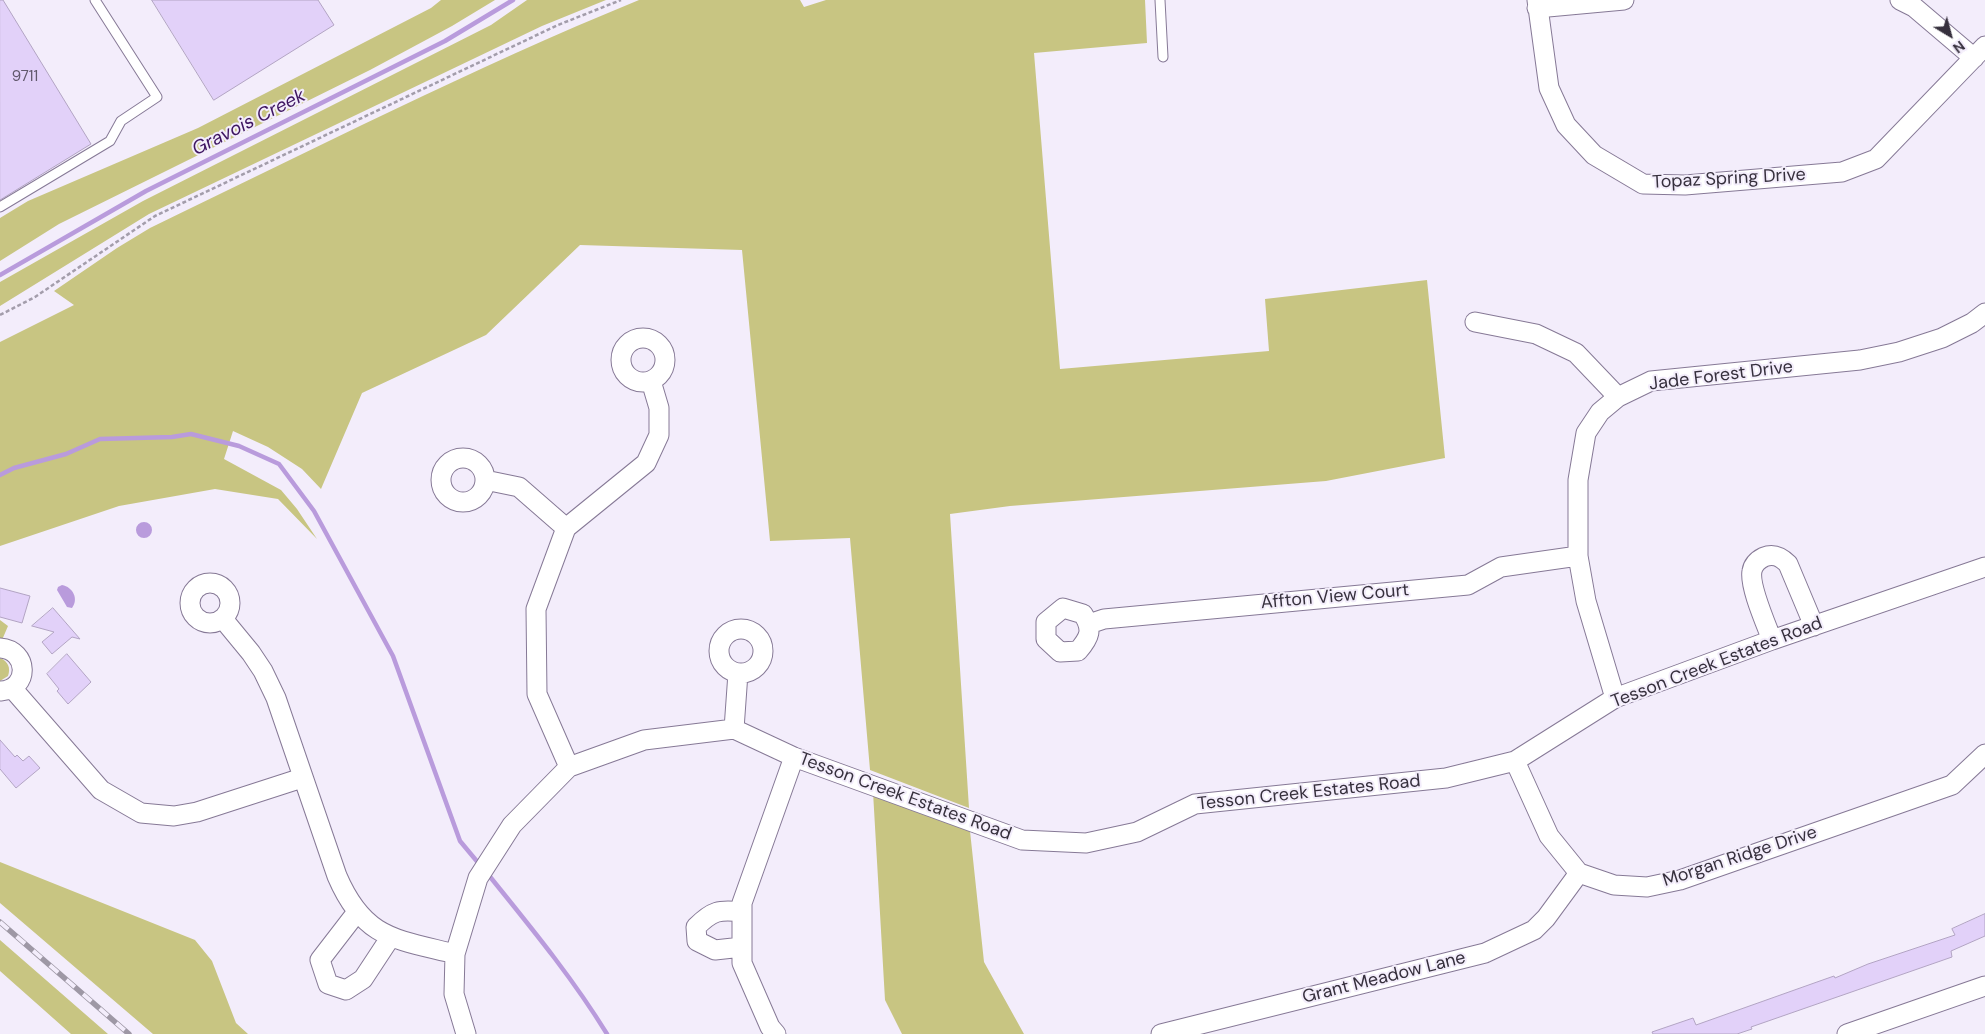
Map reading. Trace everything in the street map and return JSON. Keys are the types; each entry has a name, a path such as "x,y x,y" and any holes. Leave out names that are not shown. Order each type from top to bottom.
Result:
{"street":[{"path":"1537,4 1624,0"},
{"path":"1900,0 1914,7 1980,52"},
{"name":"Topaz Spring Drive","path":"1537,4 1549,88 1566,125 1594,155 1643,184 1684,185 1842,172 1876,159 1980,52"},
{"name":"Jade Forest Drive","path":"1615,698 1586,601 1578,556 1578,480 1586,433 1600,412 1618,397 1651,381 1860,360 1899,352 1942,338 1985,313"},
{"path":"1475,322 1536,334 1576,353 1618,397"},
{"path":"569,767 537,694 536,609 566,528 646,463 659,435 659,408 651,381"},
{"path":"485,480 519,487 566,528"},
{"path":"1772,640 1752,582 1752,570 1756,562 1764,557 1774,555 1782,557 1788,564 1814,626"},
{"name":"Affton View Court","path":"1089,624 1104,618 1468,585 1501,567 1578,556"},
{"name":"Tesson Creek Estates Road","path":"734,728 794,757 1022,840 1086,843 1137,832 1195,804 1446,778 1515,761 1615,698 1772,640 1984,572"},
{"path":"223,619 263,671 276,698 337,876 345,894 357,912 371,926 390,938 455,954"},
{"path":"0,648 13,652 22,663 21,677 6,689 101,790 141,813 174,816 197,812 302,778"},
{"path":"466,1034 454,994 455,954 478,878 512,825 569,767 644,740 734,728 738,673"},
{"name":"Morgan Ridge Drive","path":"1578,873 1614,884 1647,887 1680,880 1952,785 1985,754"},
{"path":"776,1034 770,1027 742,963 742,903 794,757"},
{"path":"1515,761 1549,836 1578,873"},
{"name":"Grant Meadow Lane","path":"1161,1034 1485,953 1534,930 1546,918 1578,873"},
{"path":"742,912 724,910 708,915 696,927 697,941 715,950 742,947"},
{"path":"357,912 320,960 328,984 346,990 363,979 390,938"},
{"path":"1848,1034 1985,986"}],"lane":[{"path":"0,207 110,140 120,121 157,97 95,0"},
{"path":"1160,0 1163,58"}],"path":[{"path":"0,315 36,297 155,216 558,25 621,0"}],"shaded area":[{"path":"441,0 495,0 452,26 370,70 59,224 0,261 0,218 28,201 198,128 431,8"},
{"path":"527,0 606,0 542,26 149,214 0,306 0,282 143,201 491,25"},
{"path":"639,0 800,0 804,7 826,0 1145,0 1147,43 1034,53 1060,369 1269,351 1265,299 1427,280 1445,458 1326,481 1010,506 950,514 969,808 870,770 850,538 770,541 742,250 580,245 486,335 362,393 321,489 302,469 268,447 233,431 224,459 281,490 297,509 317,539 278,499 215,489 119,506 0,546 0,342 74,305 54,291 150,228 454,81"},
{"path":"141,522 147,522 152,527 150,536 141,538 136,533 136,527"},
{"path":"62,585 69,588 74,594 75,601 72,608 67,607 57,590"},
{"path":"0,620 8,626 2,640 0,640"},
{"path":"0,658 7,663 9,670 8,676 0,681"},
{"path":"873,792 970,831 984,962 1024,1034 902,1034 885,1000"},
{"path":"0,862 195,940 212,961 236,1023 248,1034 153,1034 0,903"},
{"path":"0,940 108,1034 71,1034 0,971"}],"building":[{"path":"0,0 3,0 91,144 0,200"},
{"path":"152,0 318,0 334,25 214,100"},
{"path":"0,588 30,596 22,623 0,617"},
{"path":"53,608 80,639 72,637 52,654 42,642 54,632 32,626"},
{"path":"67,654 91,682 68,704 57,691 59,689 47,674"},
{"path":"0,740 15,757 17,755 23,761 29,756 40,768 16,788 0,769"},
{"path":"1985,914 1985,936 1951,951 1952,957 1751,1027 1752,1029 1737,1034 1653,1034 1652,1032 1693,1018 1696,1025 1834,976 1835,978 1868,964 1955,935 1952,929"}],"waterway":[{"name":"Gravois Creek","path":"0,275 146,191 445,41 513,0"},
{"path":"0,475 14,468 66,454 100,439 172,437 191,434 239,446 279,464 314,511 393,656 460,841 480,865"},
{"path":"487,873 565,972 607,1034"}],"railway":[{"path":"0,922 129,1034"}]}
